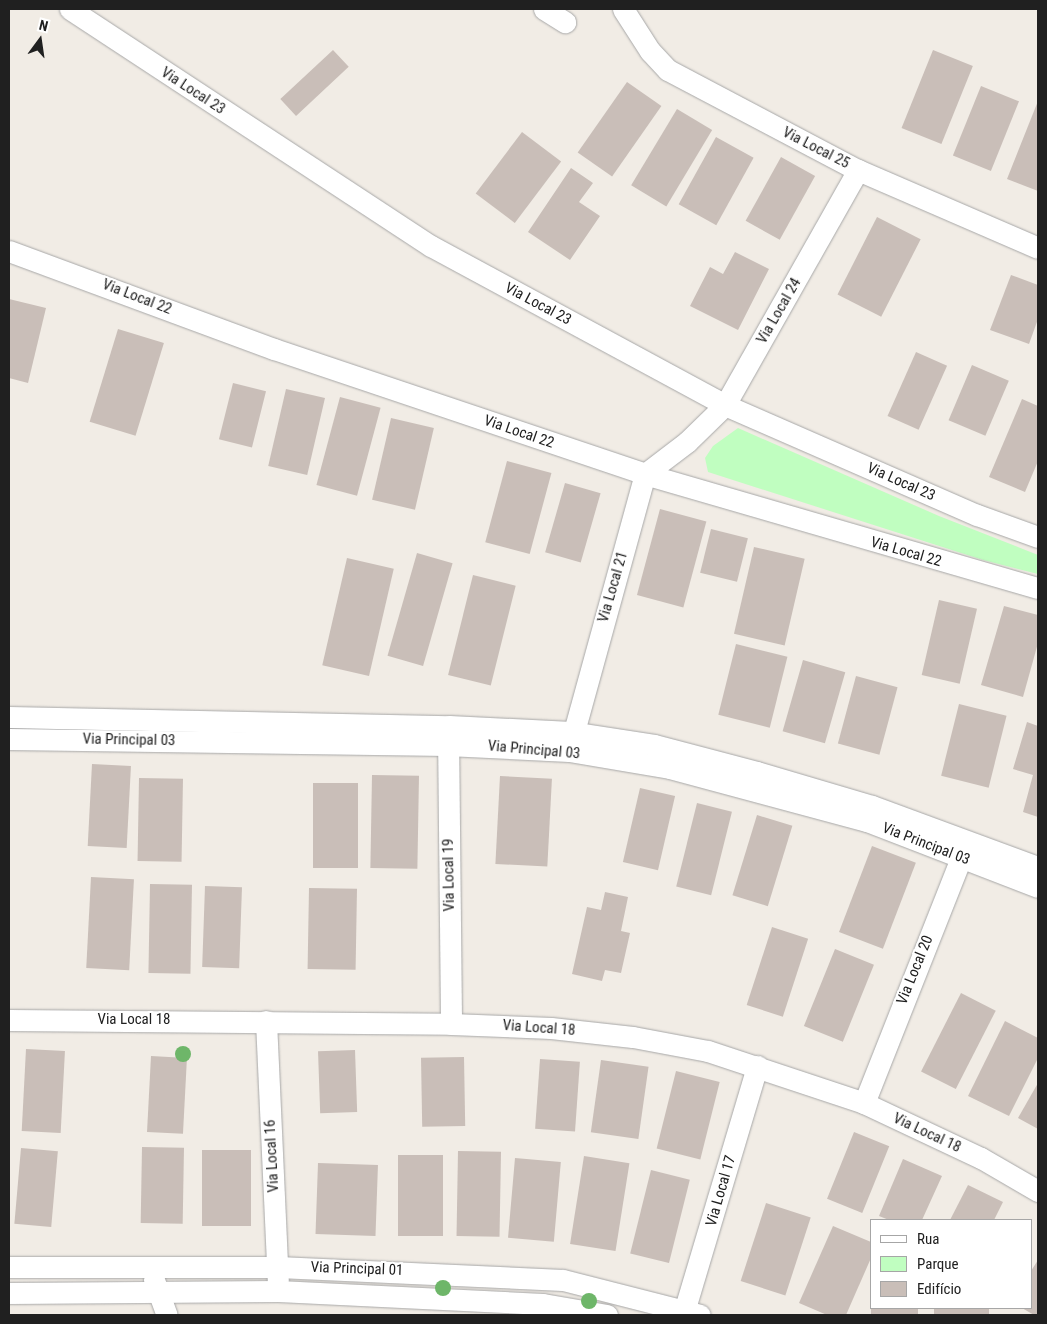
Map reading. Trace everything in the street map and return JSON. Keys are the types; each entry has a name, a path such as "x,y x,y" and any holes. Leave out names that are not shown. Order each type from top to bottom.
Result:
{"street":[{"name":"Via Local 23","path":"70,9 431,246 725,405 977,515 1038,537"},
{"path":"544,9 565,22"},
{"name":"Via Local 25","path":"623,9 650,51 668,70 858,170 1038,248"},
{"name":"Via Local 24","path":"645,474 686,442 725,405 858,170"},
{"name":"Via Local 22","path":"9,251 274,349 645,474 1038,588"},
{"name":"Via Local 21","path":"570,742 645,474"},
{"name":"Via Principal 03","path":"9,717 448,735 570,742 1038,866"},
{"name":"Via Principal 03","path":"9,739 448,735"},
{"name":"Via Local 19","path":"448,735 451,1024"},
{"name":"Via Principal 03","path":"965,848 1038,887"},
{"name":"Via Local 20","path":"864,1103 965,848"},
{"name":"Via Local 18","path":"9,1020 451,1024 551,1028 633,1037 708,1051 864,1103 982,1158 1038,1191"},
{"name":"Via Local 16","path":"266,1021 278,1291"},
{"name":"Via Local 17","path":"690,1313 757,1066"},
{"name":"Via Principal 01","path":"9,1267 278,1267 563,1280 690,1313"},
{"path":"150,1268 167,1315"},
{"name":"Via Principal 01","path":"9,1293 278,1291 543,1304 607,1315"}],"green space":[{"path":"738,428 939,516 1038,555 1038,574 983,560 708,472 705,458 713,446"}],"building":[{"path":"333,50 349,67 296,116 280,99"},
{"path":"933,50 973,66 941,144 902,128"},
{"path":"627,82 661,106 612,177 578,152"},
{"path":"981,86 1019,101 991,171 953,156"},
{"path":"1038,101 1038,191 1007,179"},
{"path":"677,109 712,130 666,206 631,185"},
{"path":"522,132 561,161 515,223 476,193"},
{"path":"716,137 754,158 716,225 679,204"},
{"path":"781,157 815,176 780,240 746,221"},
{"path":"571,168 593,183 579,202 600,216 570,260 528,232"},
{"path":"877,217 921,239 881,317 838,295"},
{"path":"735,252 769,269 738,330 690,306 710,267 723,274"},
{"path":"1011,275 1038,285 1038,319 1029,344 990,330"},
{"path":"9,299 46,308 28,383 9,378"},
{"path":"118,329 164,343 136,436 90,422"},
{"path":"916,352 947,366 919,430 888,416"},
{"path":"972,365 1009,381 985,436 949,420"},
{"path":"233,383 266,391 252,448 219,439"},
{"path":"286,389 325,398 307,475 268,466"},
{"path":"340,397 381,408 357,496 316,485"},
{"path":"1022,399 1038,406 1038,461 1025,492 989,477"},
{"path":"391,418 434,428 415,510 372,500"},
{"path":"507,461 551,473 530,554 485,542"},
{"path":"565,483 601,493 581,562 545,552"},
{"path":"660,509 706,521 683,607 637,595"},
{"path":"711,529 748,538 737,582 700,573"},
{"path":"754,547 805,559 785,645 734,634"},
{"path":"417,553 453,563 423,666 388,656"},
{"path":"347,558 394,569 369,676 322,665"},
{"path":"473,575 516,586 491,686 448,675"},
{"path":"939,600 977,609 960,684 922,675"},
{"path":"1004,606 1038,615 1038,643 1023,697 981,685"},
{"path":"736,644 787,657 770,728 718,715"},
{"path":"803,660 845,672 825,743 783,731"},
{"path":"856,676 898,687 879,755 838,744"},
{"path":"959,704 1007,716 989,788 941,776"},
{"path":"1027,722 1038,726 1038,817 1023,812 1033,775 1013,769"},
{"path":"92,764 131,766 127,848 88,846"},
{"path":"372,775 419,776 417,869 370,868"},
{"path":"500,776 552,779 547,867 495,864"},
{"path":"139,778 183,779 182,862 138,861"},
{"path":"313,783 358,783 358,868 313,868"},
{"path":"640,788 675,796 658,870 623,862"},
{"path":"697,803 732,812 711,895 676,886"},
{"path":"757,815 792,826 768,906 732,895"},
{"path":"872,846 916,863 883,949 839,932"},
{"path":"91,877 134,879 129,970 86,968"},
{"path":"150,884 192,885 190,974 148,973"},
{"path":"205,886 242,887 239,968 202,967"},
{"path":"309,888 357,889 356,970 308,969"},
{"path":"605,892 628,897 621,931 630,933 621,973 605,970 602,981 572,974 587,907 601,910"},
{"path":"772,927 808,939 783,1017 747,1005"},
{"path":"835,949 874,965 843,1042 804,1026"},
{"path":"961,993 996,1011 956,1089 921,1071"},
{"path":"1005,1021 1038,1038 1038,1058 1009,1116 968,1096"},
{"path":"26,1049 65,1051 61,1133 22,1131"},
{"path":"355,1050 357,1112 320,1113 318,1051"},
{"path":"151,1056 187,1058 183,1134 147,1132"},
{"path":"464,1057 465,1126 422,1127 421,1058"},
{"path":"540,1059 580,1062 575,1132 535,1129"},
{"path":"601,1060 649,1067 638,1139 591,1132"},
{"path":"676,1071 720,1082 700,1160 657,1149"},
{"path":"1038,1083 1038,1129 1018,1118"},
{"path":"854,1132 889,1146 862,1213 827,1199"},
{"path":"142,1147 184,1148 183,1224 141,1223"},
{"path":"21,1148 58,1151 51,1227 14,1224"},
{"path":"202,1150 251,1150 251,1226 202,1226"},
{"path":"458,1151 501,1152 500,1237 457,1236"},
{"path":"398,1155 443,1155 443,1236 398,1236"},
{"path":"584,1156 629,1163 616,1251 570,1244"},
{"path":"515,1158 561,1162 554,1242 508,1238"},
{"path":"903,1159 942,1176 922,1219 886,1219 879,1216"},
{"path":"318,1163 378,1165 375,1236 316,1234"},
{"path":"651,1170 690,1180 669,1263 630,1253"},
{"path":"968,1185 1003,1202 994,1219 951,1219"},
{"path":"766,1203 811,1218 785,1296 741,1281"},
{"path":"833,1226 870,1242 870,1260 846,1315 827,1315 799,1303"},
{"path":"1038,1260 1038,1315 1034,1315 1024,1309 1032,1309 1032,1269"},
{"path":"871,1309 918,1309 918,1315 871,1315"},
{"path":"934,1309 989,1309 989,1315 934,1315"}]}
